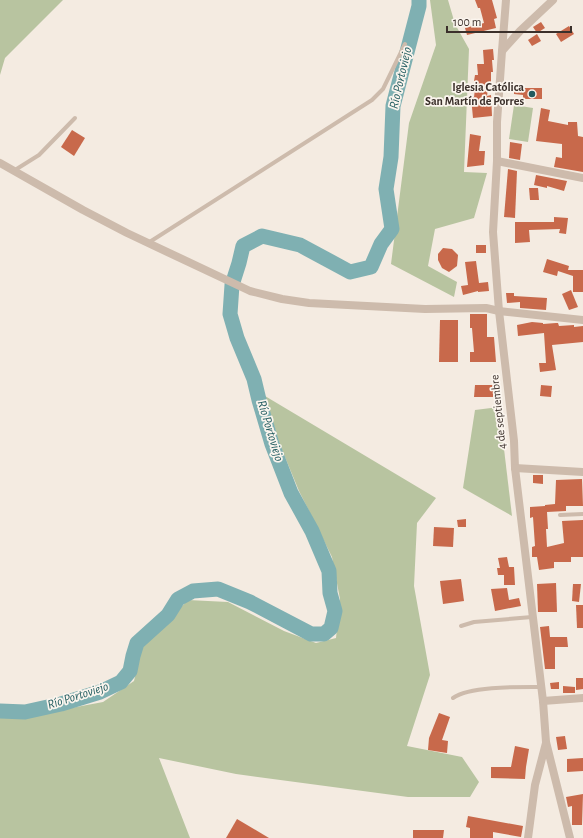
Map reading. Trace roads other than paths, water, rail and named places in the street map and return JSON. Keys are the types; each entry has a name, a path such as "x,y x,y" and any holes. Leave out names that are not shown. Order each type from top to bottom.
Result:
{"street":[{"name":"4 de septiembre","path":"506,0 496,122 497,162 493,232 514,441 515,468 543,701 546,742 550,752 560,803 570,838"},
{"path":"502,51 520,31 553,0"},
{"path":"497,162 583,178"},
{"path":"0,163 15,170 83,210 148,243 250,291 282,299 309,303 425,309 486,308 500,311 583,320"},
{"path":"515,468 583,472"},
{"path":"543,701 583,698"},
{"path":"528,838 535,785 546,742"}],"lane":[{"path":"148,243 372,100 383,89 405,44"},
{"path":"15,170 39,155 75,118"},
{"path":"560,515 583,514"},
{"path":"461,626 474,622 532,617"},
{"path":"453,698 459,694 498,688 541,687"}],"waterway":[{"name":"Río Portoviejo","path":"0,711 25,712 61,704 100,692 121,682 130,671 137,643 168,615 178,599 193,591 218,589 250,602 311,634 324,634 331,628 335,611 330,593 329,571 312,531 291,493 272,444 254,379 237,338 230,314 232,285 243,246 262,236 300,245 350,272 371,267 381,244 392,229 386,189 391,157 393,106 419,6 419,0"}],"place":[{"name":"Iglesia Católica San Martín de Porres","path":"532,94"}]}
